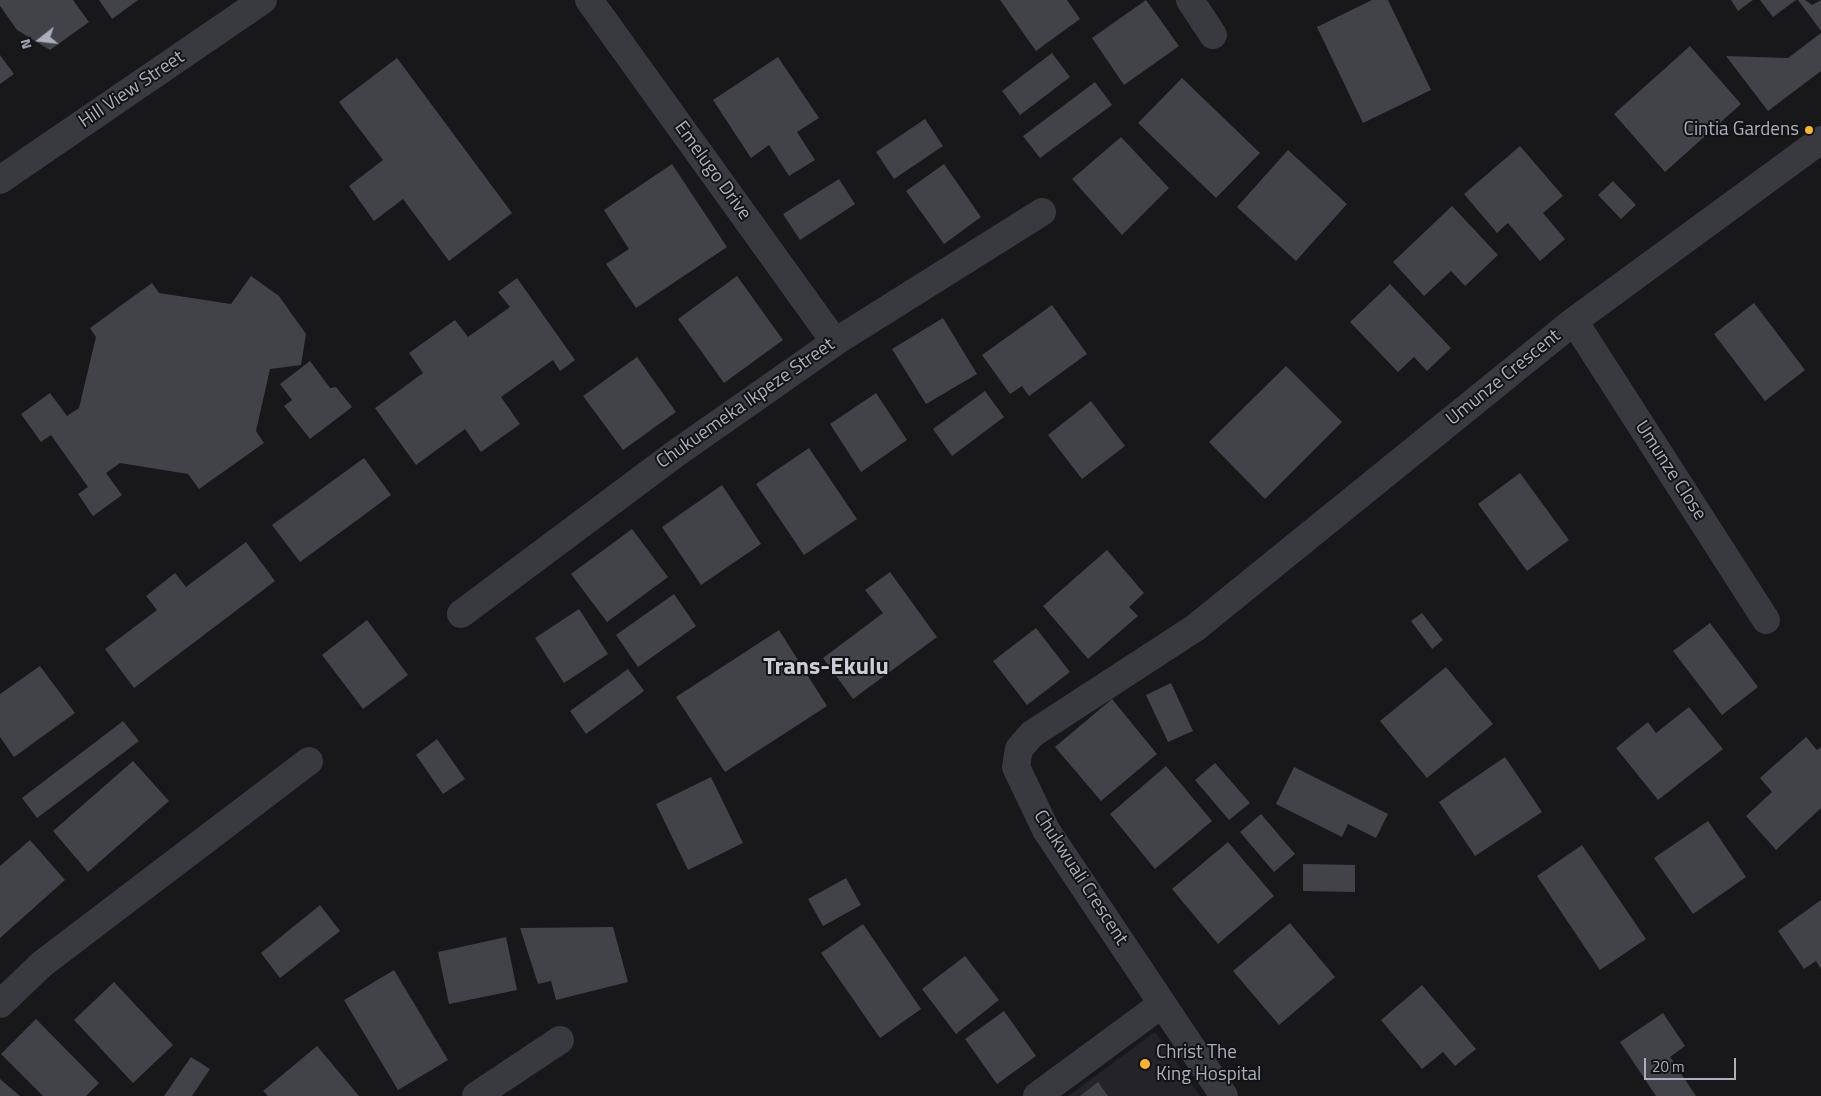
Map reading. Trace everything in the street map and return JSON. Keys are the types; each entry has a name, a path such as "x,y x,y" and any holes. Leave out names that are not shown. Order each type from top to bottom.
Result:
{"street":[{"name":"Hill View Street","path":"0,180 263,0"},
{"name":"Emelugo Drive","path":"589,0 835,342"},
{"path":"1190,0 1213,35"},
{"name":"Umunze Crescent","path":"1195,628 1574,321 1821,140"},
{"name":"Chukuemeka Ikpeze Street","path":"462,614 675,454 835,342 1042,212"},
{"name":"Umunze Close","path":"1574,321 1766,620"},
{"name":"Chukwuali Crescent","path":"1195,628 1032,734 1019,749 1016,767 1046,830 1224,1096"},
{"path":"0,1004 42,964 309,761"},
{"path":"1037,1096 1162,1004"},
{"path":"476,1096 560,1040"}],"shaded area":[{"name":"Christ The King Hospital","path":"1155,1032 1200,1096 1068,1096"}],"building":[{"path":"0,0 73,0 89,22 50,50 17,30 0,6"},
{"path":"99,0 138,0 112,19"},
{"path":"1000,0 1067,0 1080,19 1036,51"},
{"path":"1146,0 1179,46 1124,85 1092,38"},
{"path":"1372,0 1388,0 1431,90 1363,123 1317,27"},
{"path":"1731,0 1753,0 1738,11"},
{"path":"1760,0 1796,0 1773,17"},
{"path":"1798,0 1805,0 1812,5 1821,0 1821,31"},
{"path":"1821,33 1821,71 1768,111 1726,56 1788,58"},
{"path":"1690,46 1741,104 1665,172 1614,114"},
{"path":"1052,53 1070,77 1020,115 1002,91"},
{"path":"0,55 14,74 0,84"},
{"path":"778,57 819,118 797,132 815,160 789,176 769,145 751,158 713,100"},
{"path":"397,58 512,213 449,261 403,199 374,221 349,186 383,160 339,102"},
{"path":"1182,78 1260,153 1216,198 1138,123"},
{"path":"1095,82 1112,105 1040,158 1023,136"},
{"path":"925,119 943,146 894,179 876,152"},
{"path":"1121,137 1169,188 1122,235 1072,179"},
{"path":"1520,146 1563,196 1543,213 1565,239 1540,261 1508,223 1497,233 1464,194"},
{"path":"1288,150 1347,204 1296,261 1237,207"},
{"path":"672,164 727,247 636,308 606,264 629,249 604,210"},
{"path":"944,164 981,217 944,244 906,191"},
{"path":"839,179 855,204 800,240 783,214"},
{"path":"1613,181 1636,205 1621,219 1598,195"},
{"path":"1452,206 1498,255 1465,286 1451,271 1424,296 1393,262"},
{"path":"251,276 279,296 306,334 301,365 270,369 256,431 264,443 199,489 188,474 120,463 106,473 122,495 93,516 78,494 88,487 51,435 41,442 21,414 50,393 67,416 79,408 96,337 90,328 152,283 159,293 231,304"},
{"path":"737,276 783,340 724,383 678,319"},
{"path":"517,278 575,360 560,371 553,360 501,397 520,424 481,452 465,429 416,465 375,408 423,373 409,353 455,320 468,337 510,307 498,292"},
{"path":"1390,284 1451,348 1427,371 1414,357 1398,372 1350,322"},
{"path":"1754,303 1805,370 1765,401 1714,334"},
{"path":"1052,305 1087,354 1029,396 1022,386 1010,394 982,355"},
{"path":"943,318 977,374 926,404 892,349"},
{"path":"637,357 676,412 623,450 583,396"},
{"path":"310,361 330,388 336,387 352,407 310,439 284,406 292,400 280,384"},
{"path":"1286,366 1342,422 1265,499 1209,442"},
{"path":"985,391 1004,417 952,456 933,429"},
{"path":"876,393 907,440 861,472 830,424"},
{"path":"1091,401 1125,446 1082,479 1048,435"},
{"path":"809,448 857,519 804,555 756,484"},
{"path":"364,458 391,495 300,562 272,525"},
{"path":"1520,473 1569,540 1527,571 1478,504"},
{"path":"722,485 761,544 701,585 662,527"},
{"path":"632,529 668,577 607,622 571,574"},
{"path":"246,542 275,581 134,688 105,649 157,610 146,596 175,573 186,587"},
{"path":"1107,550 1144,593 1129,607 1138,616 1088,659 1043,606"},
{"path":"890,572 937,637 853,699 823,658 883,613 865,590"},
{"path":"674,594 696,626 638,667 616,635"},
{"path":"579,609 608,654 564,683 535,638"},
{"path":"1422,613 1443,640 1432,649 1411,621"},
{"path":"367,620 408,675 363,709 322,655"},
{"path":"1710,623 1758,687 1722,715 1673,651"},
{"path":"1036,628 1070,672 1027,705 993,661"},
{"path":"779,630 827,706 725,772 676,697"},
{"path":"40,666 75,713 14,757 0,737 0,694"},
{"path":"1446,667 1493,724 1427,778 1380,721"},
{"path":"628,669 644,691 586,734 570,711"},
{"path":"1171,683 1193,731 1168,742 1146,695"},
{"path":"1112,699 1157,754 1101,801 1055,747"},
{"path":"1689,707 1723,749 1658,800 1616,748 1648,722 1656,733"},
{"path":"123,721 139,741 37,818 22,798"},
{"path":"1806,737 1817,750 1821,747 1821,808 1776,850 1746,816 1772,792 1760,778"},
{"path":"437,739 465,779 443,794 416,755"},
{"path":"1505,757 1542,812 1475,856 1439,802"},
{"path":"133,761 169,801 88,872 53,831"},
{"path":"1215,763 1250,803 1229,820 1195,780"},
{"path":"1166,766 1212,821 1155,869 1110,814"},
{"path":"1294,767 1388,814 1376,838 1348,824 1342,837 1276,804"},
{"path":"711,777 743,843 688,870 656,804"},
{"path":"1261,814 1295,854 1274,872 1240,832"},
{"path":"1708,821 1746,877 1693,914 1654,858"},
{"path":"30,840 65,880 0,938 0,866"},
{"path":"1228,842 1274,896 1218,944 1172,889"},
{"path":"1582,845 1646,939 1600,970 1537,876"},
{"path":"1303,864 1355,865 1355,892 1303,891"},
{"path":"846,878 861,905 823,926 808,899"},
{"path":"1821,900 1821,969 1816,961 1804,969 1778,931"},
{"path":"320,905 340,931 280,978 261,953"},
{"path":"1290,923 1335,977 1279,1025 1233,971"},
{"path":"863,924 921,1009 880,1038 821,953"},
{"path":"613,927 628,982 556,1000 551,981 538,984 520,928"},
{"path":"506,937 517,990 449,1004 438,952"},
{"path":"965,956 999,1000 956,1034 922,989"},
{"path":"394,970 448,1060 398,1090 344,1000"},
{"path":"114,982 173,1045 133,1083 74,1020"},
{"path":"1422,985 1476,1049 1455,1066 1443,1052 1422,1069 1381,1020"},
{"path":"1004,1011 1036,1056 997,1084 965,1039"},
{"path":"1663,1013 1685,1046 1670,1057 1696,1096 1656,1096 1620,1042"},
{"path":"36,1019 99,1083 86,1096 43,1096 1,1054"},
{"path":"317,1046 359,1096 268,1096 263,1091"},
{"path":"191,1057 210,1069 192,1096 164,1096"},
{"path":"0,1079 20,1096 0,1096"},
{"path":"1098,1082 1108,1096 1080,1096"}],"place":[{"name":"Cintia Gardens","path":"1809,130"},
{"name":"Christ The King Hospital","path":"1145,1064"}],"district":[{"name":"Trans-Ekulu","path":"826,668"}]}
